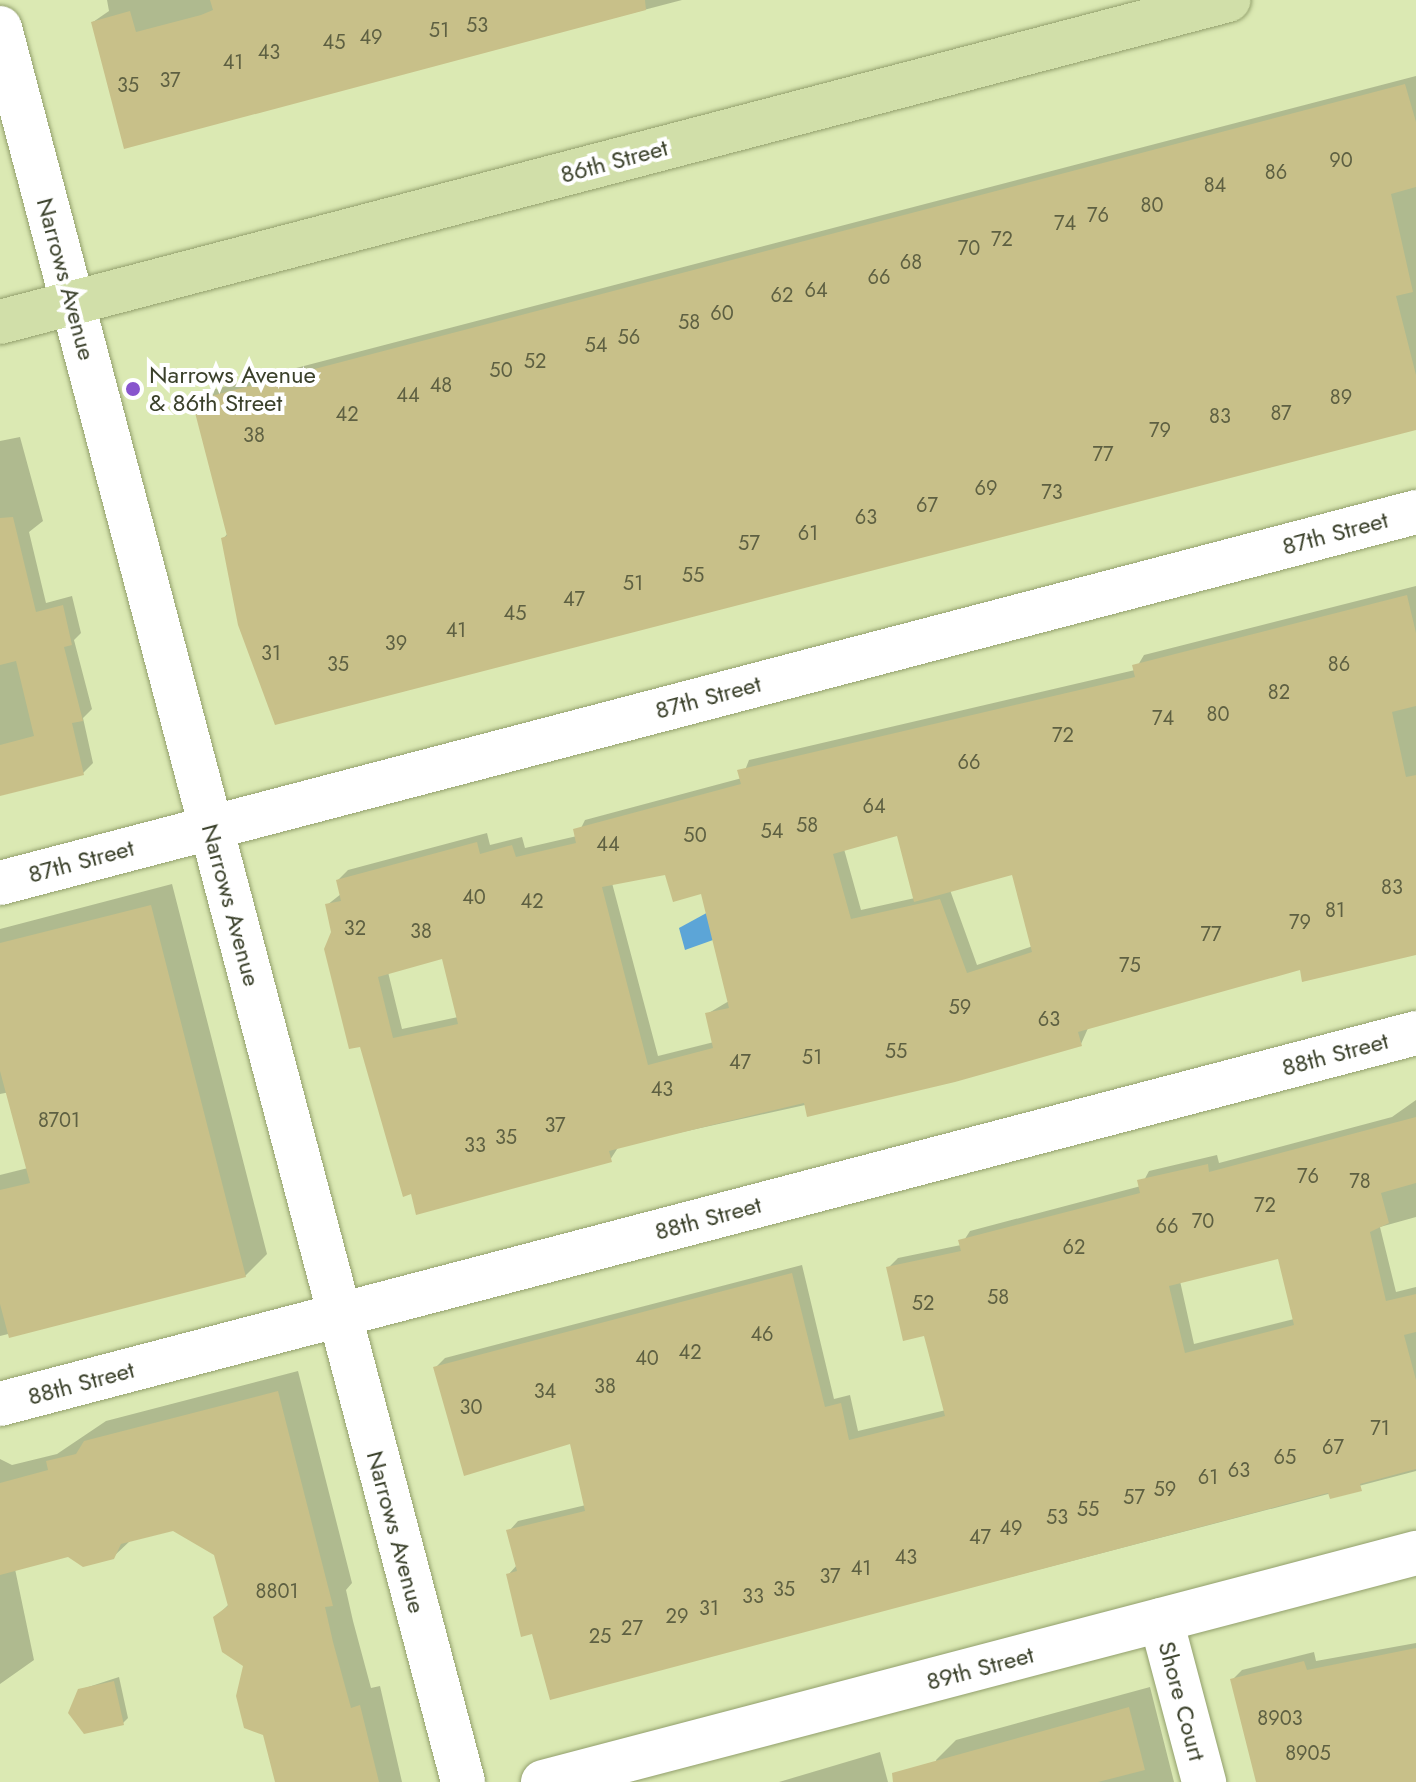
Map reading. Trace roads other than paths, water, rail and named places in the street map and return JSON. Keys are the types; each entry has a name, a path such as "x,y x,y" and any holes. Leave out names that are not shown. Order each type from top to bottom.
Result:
{"main road":[{"name":"86th Street","path":"0,322 1228,0"}],"street":[{"name":"Narrows Avenue","path":"0,28 463,1782"},
{"name":"87th Street","path":"0,883 1416,512"},
{"name":"88th Street","path":"0,1404 1416,1033"},
{"name":"89th Street","path":"543,1782 1416,1553"},
{"name":"Shore Court","path":"1161,1620 1204,1782"}],"water":[{"path":"712,910 713,940 685,950 679,928"}],"place":[{"name":"Narrows Avenue & 86th Street","path":"133,389"}]}
